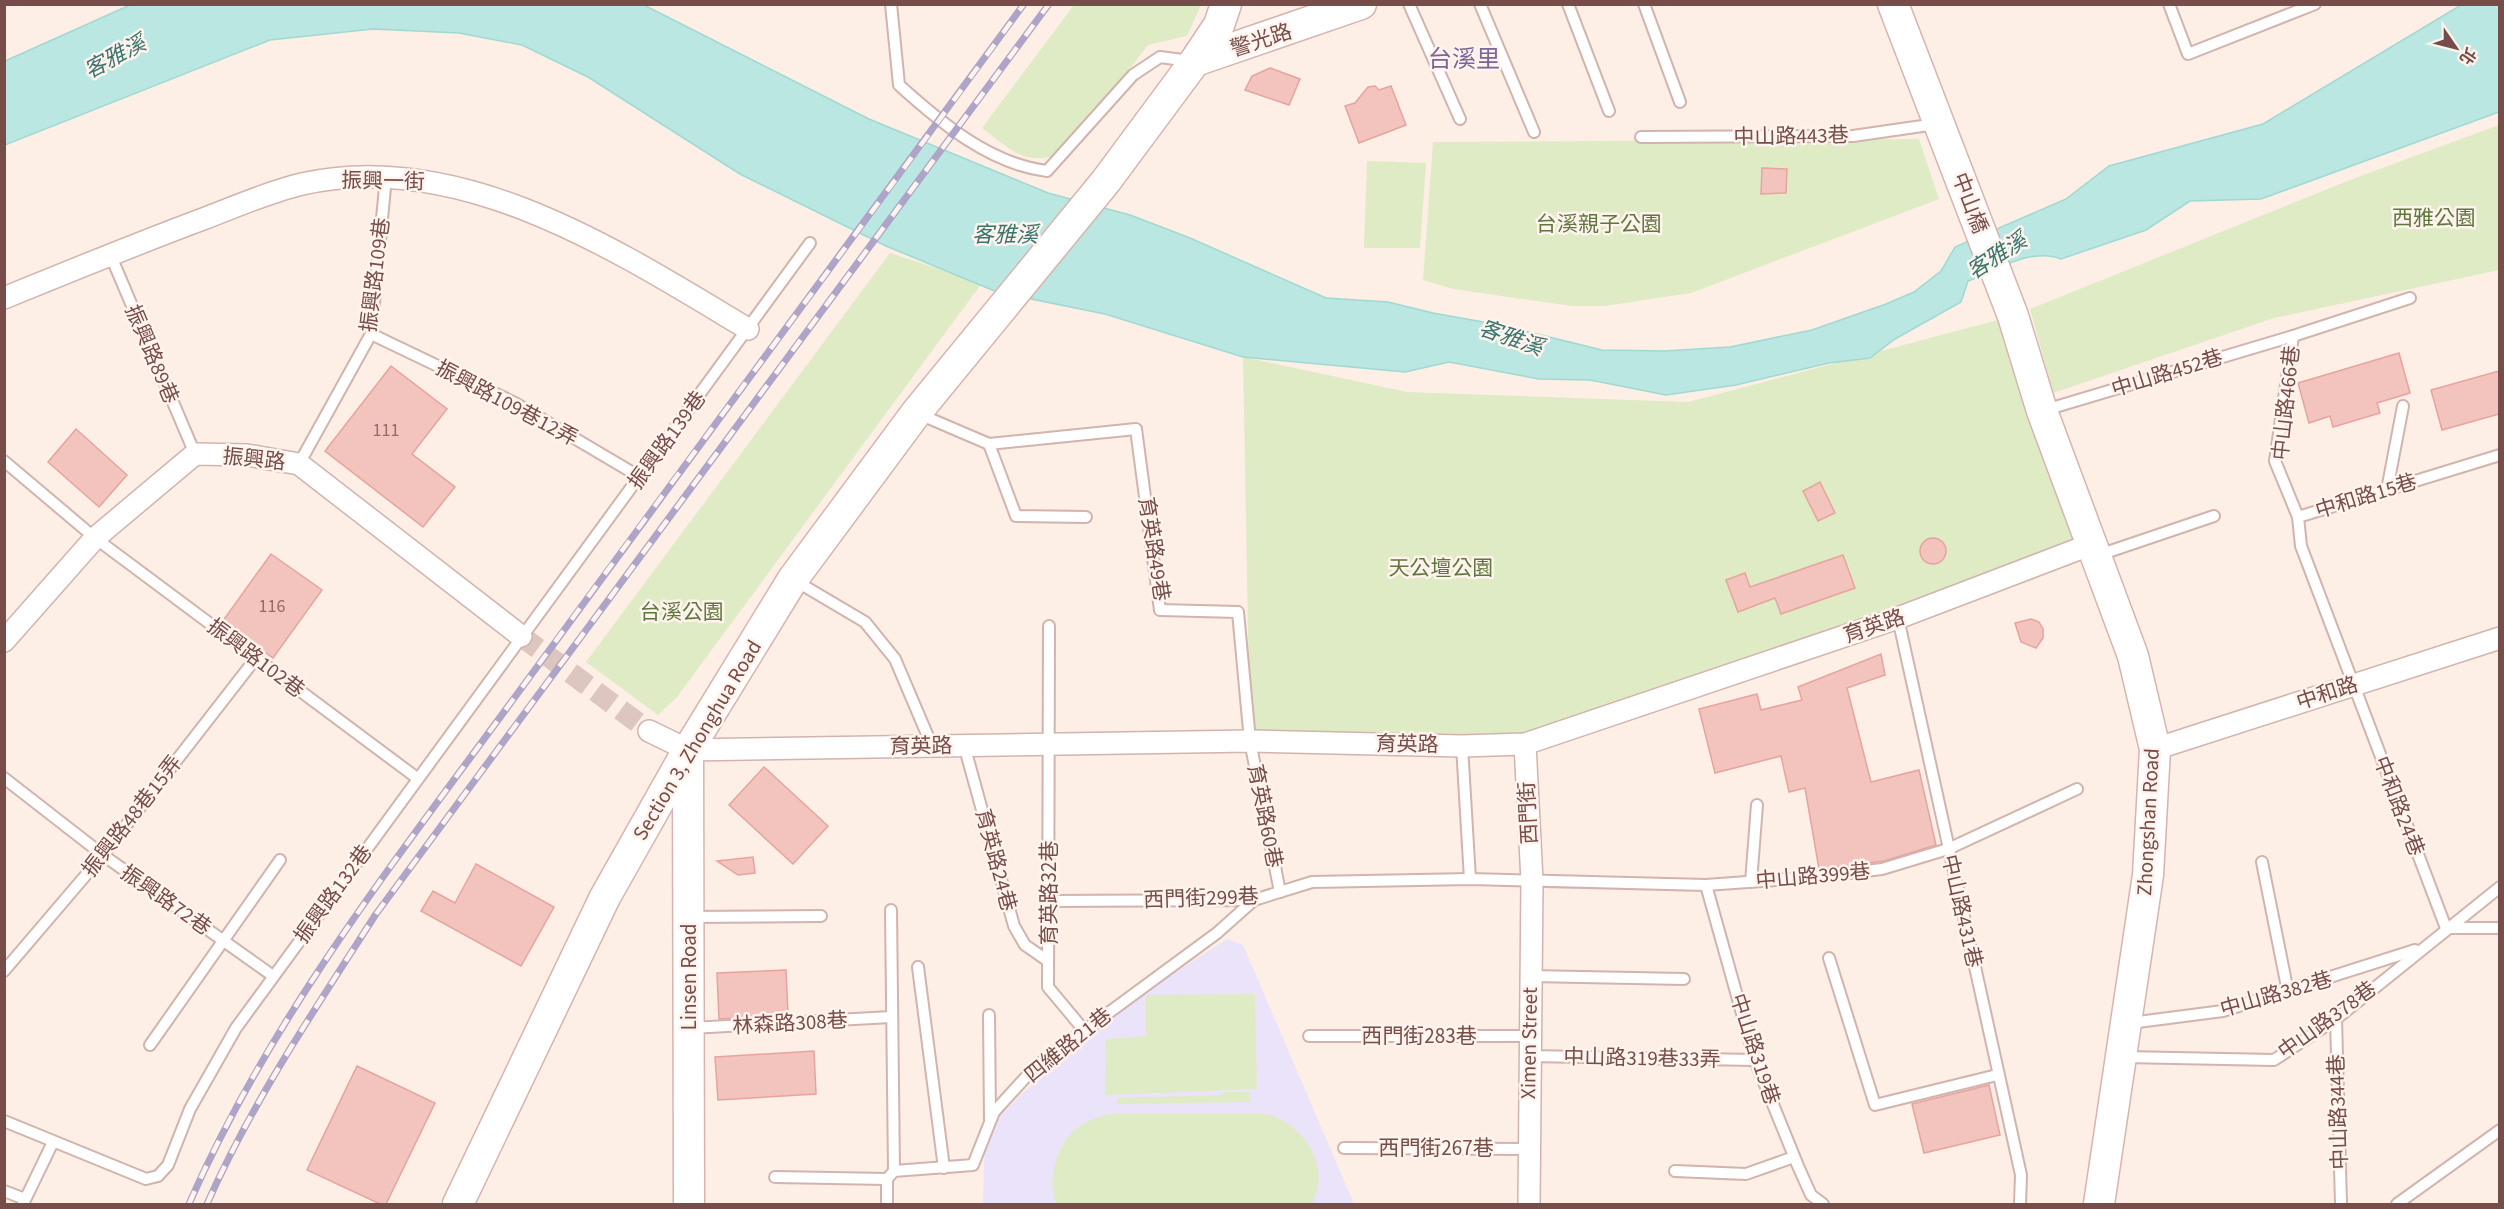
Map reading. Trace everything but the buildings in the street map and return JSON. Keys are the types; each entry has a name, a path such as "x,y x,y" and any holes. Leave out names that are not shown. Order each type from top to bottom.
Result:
{"street":[{"path":"1195,62 1219,25 1226,4"},
{"name":"警光路","path":"1195,62 1361,4"},
{"path":"1893,4 1940,124"},
{"name":"Section 3, Zhonghua Road","path":"458,1204 605,897 688,750 793,579 916,413 1106,181 1195,62"},
{"name":"中山橋","path":"1940,124 2013,316"},
{"name":"振興一街","path":"4,298 110,254 302,184 341,178 386,177 432,181 535,214 604,244 748,329"},
{"name":"Zhongshan Road","path":"2013,316 2042,411 2133,656 2155,749 2148,875 2099,1204"},
{"name":"振興路","path":"4,641 95,538 195,454 247,455 299,464 521,636"},
{"name":"育英路","path":"688,750 1250,741 1462,746 1525,744 2094,550"},
{"name":"中和路","path":"2155,749 2499,638"},
{"path":"649,731 688,750"},
{"name":"西門街","path":"1525,744 1532,882"},
{"name":"Linsen Road","path":"688,750 689,1204"},
{"path":"641,833 661,815 672,814 688,834"},
{"name":"Ximen Street","path":"1529,1204 1528,1046 1532,882"}],"lane":[{"path":"891,4 899,86 924,108 983,150 1027,169 1047,171 1133,75 1160,57 1195,62"},
{"path":"1409,4 1460,119"},
{"path":"1480,4 1534,132"},
{"path":"1568,4 1609,111"},
{"path":"1644,4 1680,102"},
{"path":"2169,4 2188,54 2315,4"},
{"name":"中山路443巷","path":"1641,137 1853,136 1940,124"},
{"name":"振興路109巷","path":"299,464 371,334 386,177"},
{"name":"振興路139巷","path":"521,636 810,243"},
{"name":"振興路89巷","path":"110,254 195,454"},
{"name":"中山路466巷","path":"2298,517 2275,461 2293,336 2410,298"},
{"name":"振興路109巷12弄","path":"371,334 515,403 640,477"},
{"name":"中山路452巷","path":"2042,411 2293,336"},
{"path":"2387,490 2403,406"},
{"path":"916,413 989,444 1016,516 1086,517"},
{"name":"育英路49巷","path":"989,444 1136,429 1160,610 1238,612 1250,741"},
{"name":"中和路15巷","path":"2352,685 2301,546 2298,517 2499,455"},
{"name":"振興路102巷","path":"4,461 95,538 417,778"},
{"path":"2094,550 2214,516"},
{"path":"793,579 865,622 895,659 932,746"},
{"name":"中山路431巷","path":"1898,618 1987,1018 1997,1075 2021,1175 2020,1204"},
{"name":"育英路32巷","path":"1049,626 1048,987 1083,1029"},
{"name":"振興路132巷","path":"53,1142 146,1179 158,1176 168,1165 190,1108 214,1064 273,976 521,636"},
{"name":"振興路48巷15弄","path":"4,971 103,855 256,658"},
{"name":"中和路24巷","path":"2352,685 2446,928"},
{"name":"育英路60巷","path":"1250,741 1280,892"},
{"name":"育英路24巷","path":"964,745 1014,926 1025,945 1048,961"},
{"path":"1462,746 1470,879"},
{"name":"振興路72巷","path":"4,778 103,855 273,976"},
{"name":"中山路399巷","path":"1532,882 1706,885 1882,869 1948,849 2077,789"},
{"path":"1751,882 1757,805"},
{"path":"150,1045 280,860"},
{"path":"2262,862 2288,992"},
{"name":"西門街299巷","path":"1048,901 1254,900 1311,882 1470,879 1532,882"},
{"name":"中山路319巷","path":"1706,885 1755,1060 1811,1195 1823,1204"},
{"name":"中山路378巷","path":"2121,1057 2274,1060 2336,1019 2422,947 2499,887"},
{"name":"四維路21巷","path":"775,1177 890,1175 973,1165 990,1119 1035,1067 1083,1029 1217,933 1254,900"},
{"path":"887,1204 890,1175 891,910"},
{"path":"688,917 821,916"},
{"path":"2446,928 2499,928"},
{"name":"中山路382巷","path":"2126,1024 2223,1011 2288,992 2422,947"},
{"path":"1829,958 1875,1105 1997,1075"},
{"path":"918,967 944,1168"},
{"path":"1530,976 1684,979"},
{"path":"988,1015 990,1119"},
{"name":"林森路308巷","path":"689,1028 891,1017"},
{"name":"中山路344巷","path":"2336,1019 2341,1204"},
{"name":"西門街283巷","path":"1309,1036 1528,1046"},
{"name":"中山路319巷33弄","path":"1528,1046 1755,1060"},
{"path":"4,1120 53,1142 24,1202 4,1191"},
{"path":"2397,1204 2499,1130"},
{"name":"西門街267巷","path":"1344,1148 1528,1149"},
{"path":"1675,1171 1746,1174 1794,1157"}],"shaded area":[{"path":"1227,939 1243,945 1354,1204 983,1204 985,1130 1092,1026"}],"green space":[{"path":"1074,5 1201,5 1187,36 1148,45 1064,153 1038,158 1019,154 982,128"},
{"name":"西雅公園","path":"2499,125 2499,270 2274,318 2053,393 2030,309 2355,178"},
{"name":"台溪親子公園","path":"1919,139 1939,199 1691,293 1604,306 1572,306 1453,289 1423,280 1433,142"},
{"path":"1367,161 1426,163 1420,248 1364,248"},
{"name":"台溪公園","path":"890,253 982,283 677,697 658,715 586,662"},
{"name":"天公壇公園","path":"2013,316 2092,544 1525,744 1250,741 1243,357 1407,392 1688,402"},
{"path":"1255,994 1257,1089 1105,1095 1106,1039 1146,1036 1146,995"},
{"path":"1223,1092 1249,1092 1250,1102 1118,1104 1118,1098 1223,1095"},
{"path":"1111,1114 1267,1114 1280,1119 1303,1137 1316,1162 1319,1176 1312,1204 1056,1204 1053,1194 1053,1173 1064,1144 1081,1125"}],"water":[{"name":"客雅溪","path":"130,5 644,5 869,119 1048,193 1130,215 1190,238 1326,298 1388,302 1500,325 1602,350 1664,351 1730,347 1812,330 1886,304 1914,292 1941,271 1955,247 2066,199 2109,166 2263,124 2461,5 2499,5 2499,112 2261,199 2190,201 2146,230 2061,259 2038,256 2014,261 1968,281 1961,302 1895,339 1870,358 1829,363 1736,385 1666,395 1590,380 1539,379 1449,362 1405,372 1243,357 1105,314 997,292 886,246 740,174 588,77 522,45 459,33 373,29 270,40 5,145 5,61"}],"tunnel":[{"path":"521,636 649,731"}],"railway":[{"path":"189,1204 222,1134 259,1066 299,1000 342,936 431,810 1024,4"},
{"path":"207,1204 264,1092 376,914 1049,4"}],"district":[{"name":"台溪里","path":"1464,59"}]}
